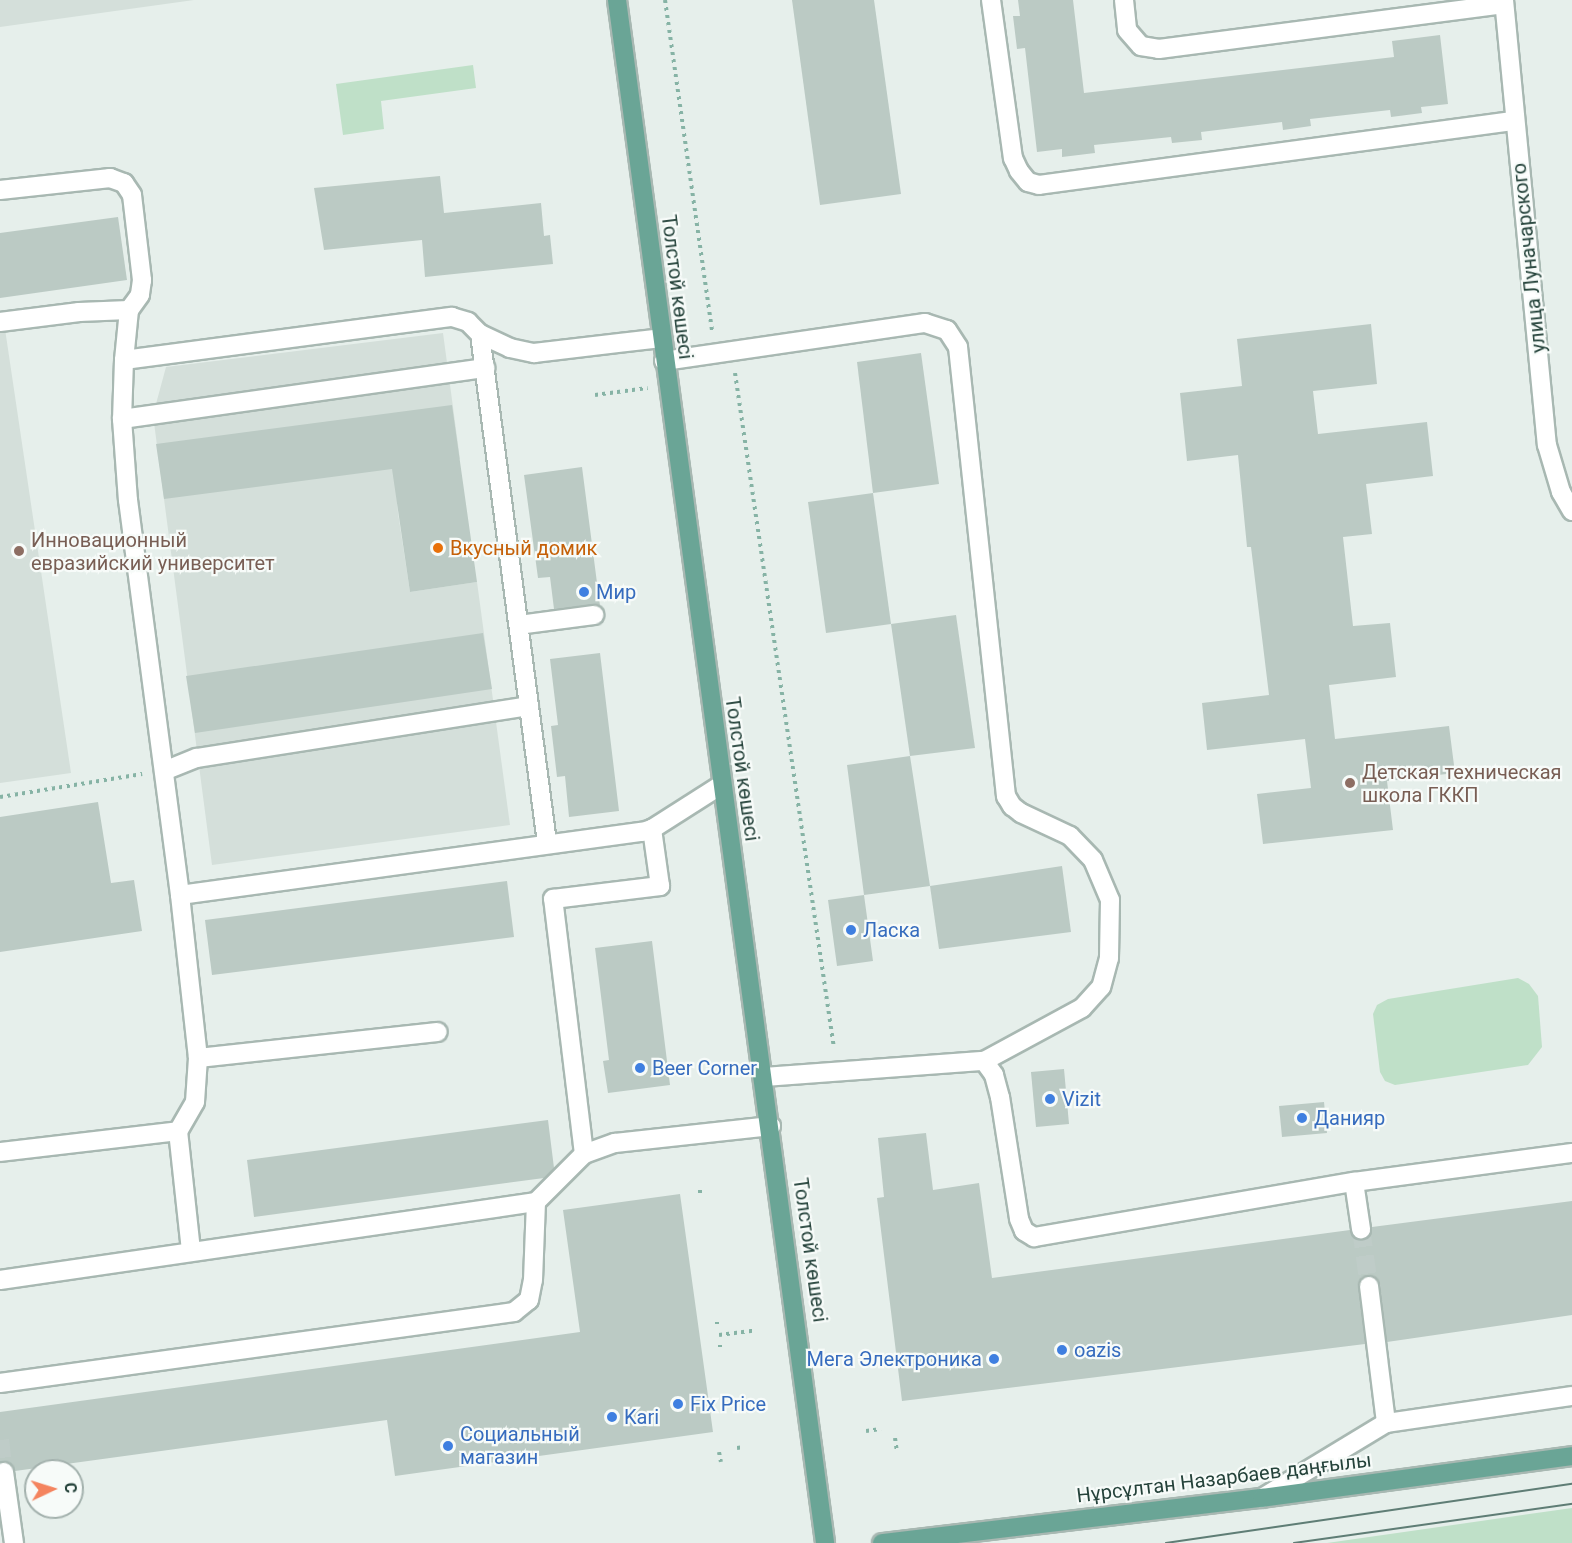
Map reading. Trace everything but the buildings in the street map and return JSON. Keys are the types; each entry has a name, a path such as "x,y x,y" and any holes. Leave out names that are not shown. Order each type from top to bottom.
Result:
{"main road":[{"name":"Толстой көшесі","path":"617,0 721,785 771,1126 825,1543"},
{"name":"Нұрсұлтан Назарбаев даңғылы","path":"882,1543 1262,1498 1572,1456"}],"street":[{"path":"991,0 1013,158 1018,171 1028,182 1039,185 1515,121"},
{"path":"1124,0 1127,30 1141,46 1159,49 1504,2"},
{"name":"улица Луначарского","path":"1504,2 1547,445 1561,492 1572,512"},
{"path":"0,190 110,178 124,183 132,195 142,280 140,295 129,310 124,360 122,420 128,500 180,895 198,1058 195,1102 178,1131 191,1251"},
{"path":"0,322 79,312 129,310"},
{"path":"124,360 452,317 468,322 480,334 510,348 534,353 661,338"},
{"path":"664,361 925,323 947,330 958,346 1006,796 1012,806 1021,813 1070,836 1093,860 1110,900 1109,958 1101,987 1082,1008 984,1061 764,1077"},
{"path":"480,334 547,843"},
{"path":"122,420 485,368"},
{"path":"519,625 594,615"},
{"path":"164,771 197,758 529,706"},
{"path":"180,895 652,829 721,785"},
{"path":"584,1154 554,899 660,886 652,829"},
{"path":"198,1058 438,1032"},
{"path":"984,1061 994,1075 1000,1097 1019,1219 1024,1231 1034,1237 1354,1182 1572,1153"},
{"path":"0,1280 536,1202 584,1154 615,1143 771,1126"},
{"path":"0,1152 178,1131"},
{"path":"1354,1182 1361,1229"},
{"path":"0,1383 514,1312 529,1299 534,1280 536,1202"},
{"path":"1369,1286 1386,1423"},
{"path":"1262,1498 1386,1423 1572,1396"},
{"path":"4,1472 14,1543"}],"path":[{"path":"665,0 724,353 837,1072"},
{"path":"0,797 164,771"},
{"path":"719,1335 753,1332"},
{"path":"866,1431 881,1429"},
{"path":"895,1438 897,1452"},
{"path":"736,1448 744,1447"},
{"path":"719,1452 720,1462"}],"shaded area":[{"path":"0,0 194,0 0,27"},
{"name":"Инновационный евразийский университет","path":"5,329 71,773 0,783 0,330"},
{"path":"443,333 460,459 397,499 398,513 410,592 477,582 510,825 212,865 153,415 166,367"}],"green space":[{"path":"473,65 476,88 381,101 384,129 343,135 336,84"},
{"path":"1518,978 1529,984 1538,996 1542,1047 1528,1065 1395,1085 1385,1081 1380,1072 1373,1014 1377,1005 1388,999"},
{"path":"1572,1508 1572,1543 1327,1543"}],"tunnel":[{"path":"1361,1229 1369,1286"},
{"path":"0,1440 4,1472"}],"tram line":[{"path":"1166,1543 1572,1484"},
{"path":"1294,1543 1572,1504"}],"place":[{"name":"Вкусный домик","path":"438,548"},
{"name":"Инновационный евразийский университет","path":"19,551"},
{"name":"Мир","path":"584,592"},
{"name":"Детская техническая школа ГККП","path":"1350,783"},
{"name":"Ласка","path":"851,930"},
{"name":"Beer Corner","path":"640,1068"},
{"name":"Vizit","path":"1050,1099"},
{"name":"Данияр","path":"1302,1118"},
{"name":"oazis","path":"1062,1350"},
{"name":"Мега Электроника","path":"994,1359"},
{"name":"Fix Price","path":"678,1404"},
{"name":"Kari","path":"612,1417"},
{"name":"Социальный магазин","path":"448,1446"}]}
